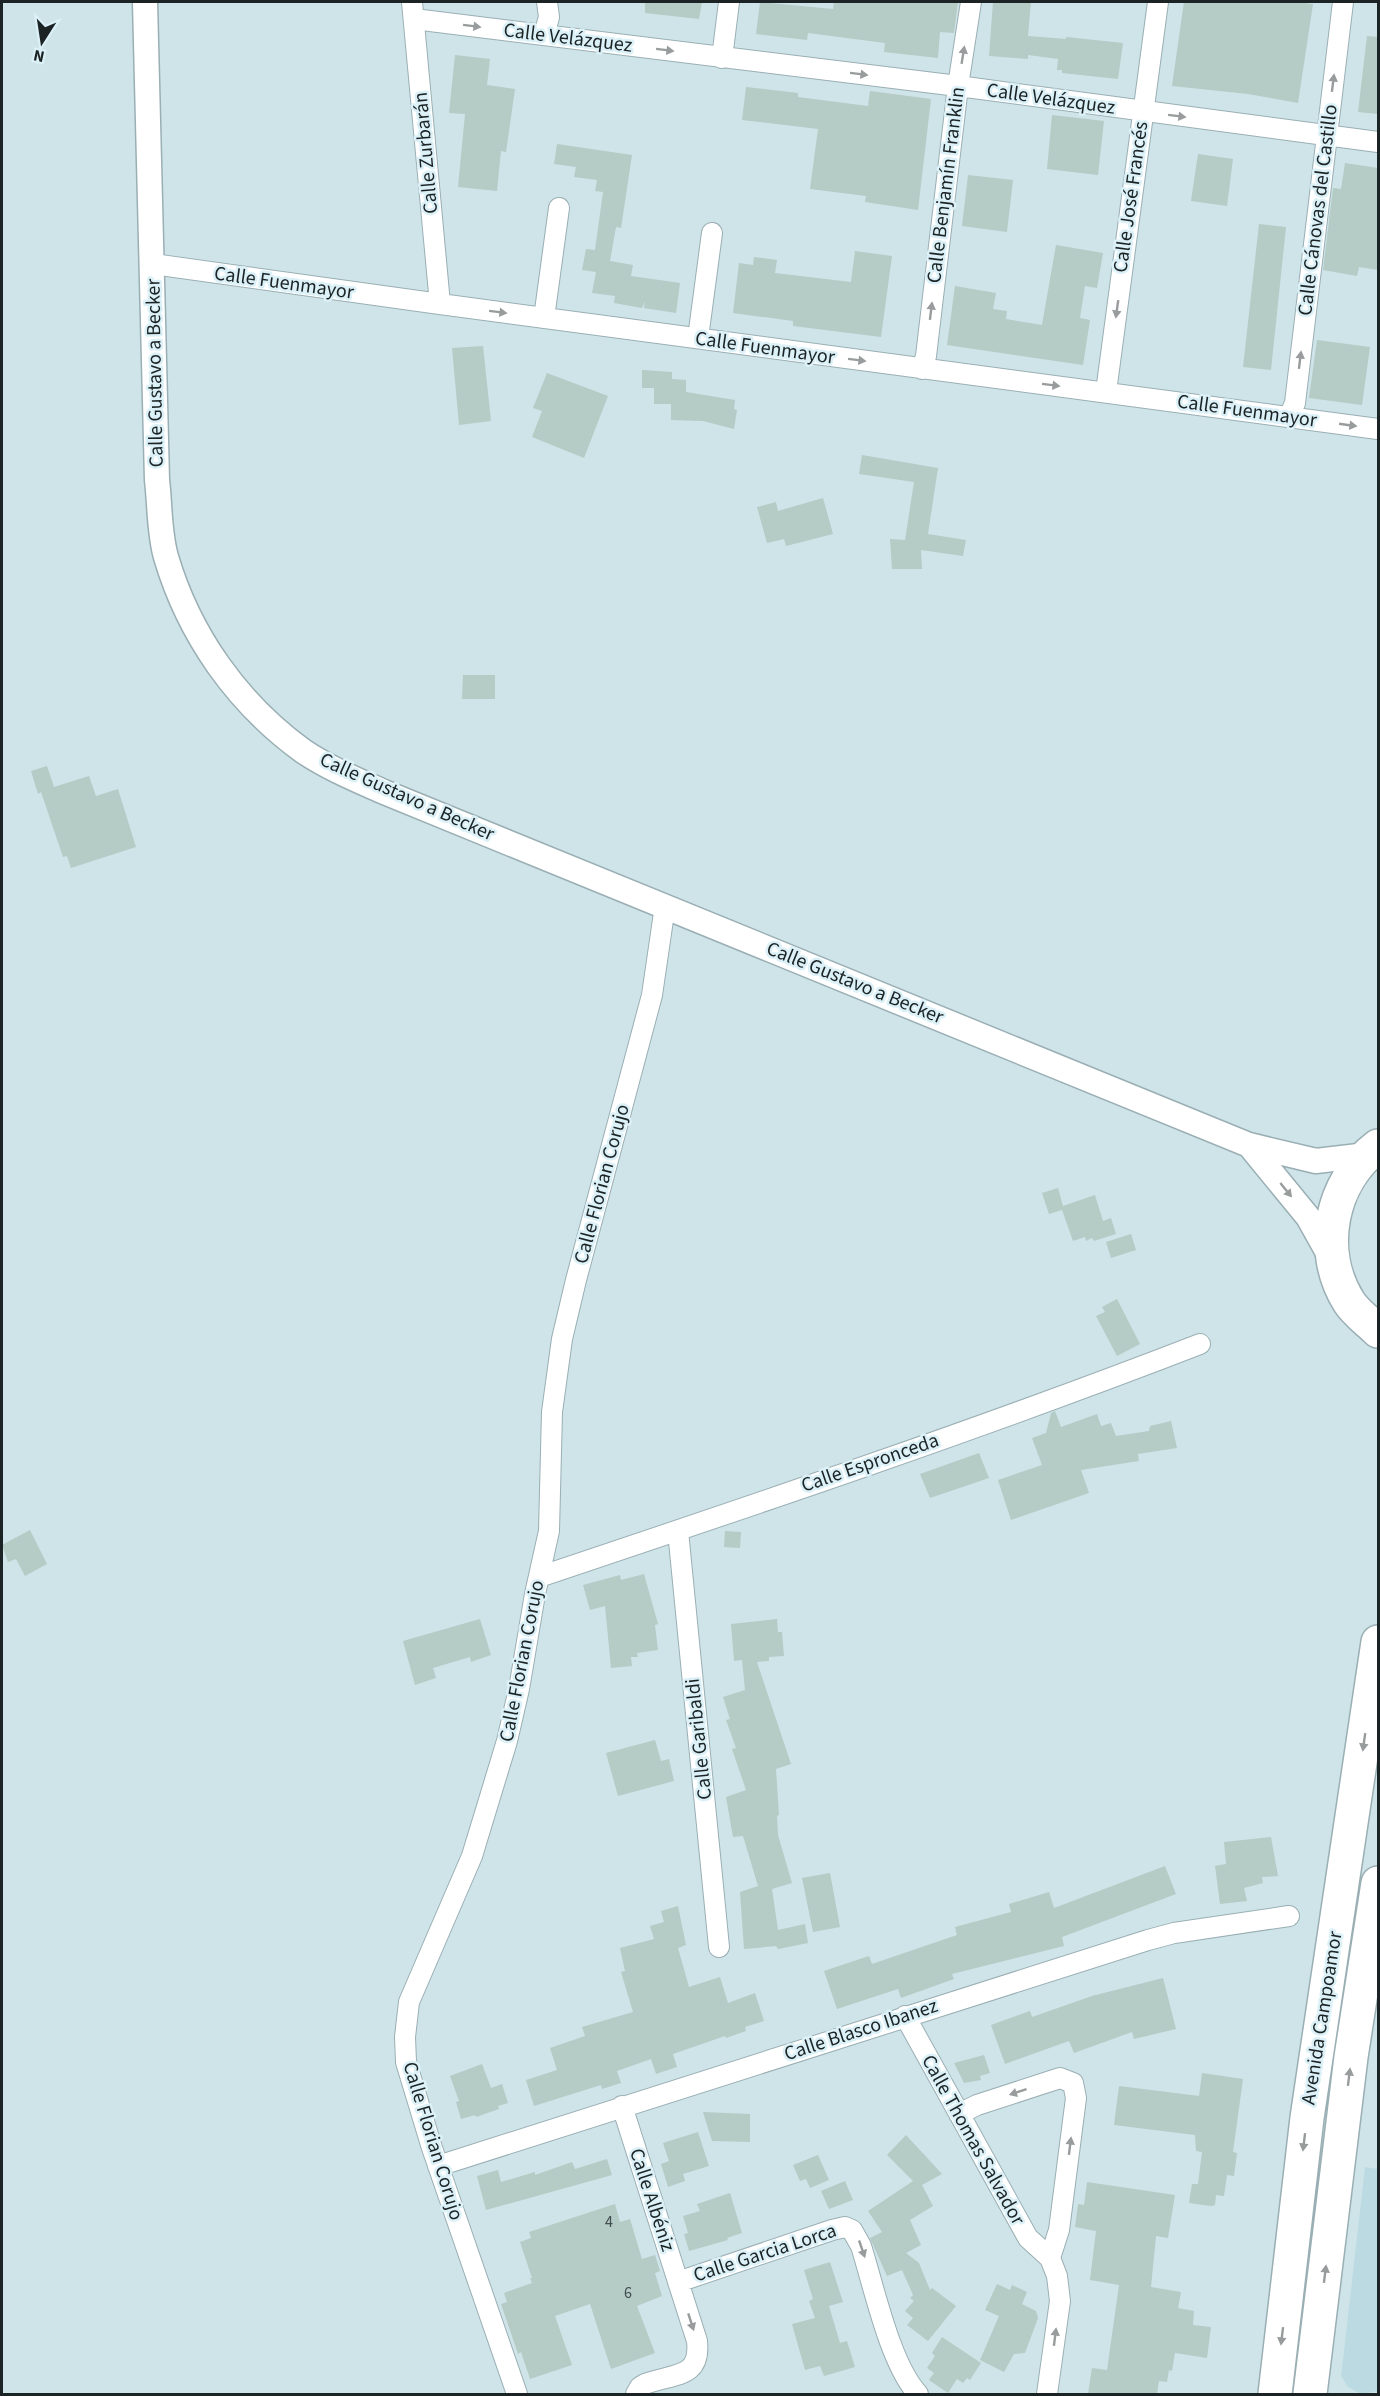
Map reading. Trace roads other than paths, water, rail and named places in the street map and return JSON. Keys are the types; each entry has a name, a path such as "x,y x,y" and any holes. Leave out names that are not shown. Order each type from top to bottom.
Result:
{"highway":[{"path":"1373,1150 1343,1185 1331,1222 1332,1261 1350,1302 1378,1331"},
{"name":"Avenida Campoamor","path":"1275,2394 1307,2118 1378,1642"},
{"name":"Avenida Campoamor","path":"1310,2394 1352,2057 1378,1883"}],"street":[{"name":"Calle Gustavo a Becker","path":"145,2 157,480 166,555 187,614 221,671 252,707 304,751 341,772 1249,1145 1316,1161 1373,1150"},
{"path":"544,35 549,17 548,2"},
{"path":"722,58 729,2"},
{"name":"Calle Benjamín Franklin","path":"922,369 926,356 958,86 971,2"},
{"name":"Calle José Francés","path":"1106,392 1158,2"},
{"name":"Calle Cánovas del Castillo","path":"1289,417 1295,403 1343,2"},
{"name":"Calle Velázquez","path":"413,10 544,35 958,86 1378,142"},
{"name":"Calle Zurbarán","path":"413,10 440,304"},
{"path":"544,318 559,208"},
{"path":"698,338 712,233"},
{"name":"Calle Fuenmayor","path":"153,264 1378,429"},
{"name":"Calle Florian Corujo","path":"517,2394 438,2166 406,2062 405,2037 409,2002 472,1856 492,1795 516,1700 550,1521 552,1412 562,1339 652,995 665,906"},
{"name":"Calle Gustavo a Becker","path":"1249,1145 1308,1217 1332,1261"},
{"name":"Calle Espronceda","path":"539,1577 678,1531 1075,1391 1200,1344"},
{"name":"Calle Garibaldi","path":"678,1531 719,1947"},
{"name":"Calle Blasco Ibanez","path":"438,2166 905,2016 1174,1933 1288,1916"},
{"name":"Calle Thomas Salvador","path":"905,2016 1028,2238 1050,2258"},
{"path":"959,2114 977,2105 1060,2078 1073,2083 1076,2098 1059,2230 1050,2258 1058,2276 1059,2301 1047,2394"},
{"name":"Calle Albéniz","path":"622,2106 698,2341 697,2362 691,2370 645,2384 636,2394"},
{"name":"Calle Garcia Lorca","path":"678,2282 832,2230 845,2227 852,2230 861,2246 898,2364 909,2385 918,2394"}]}
